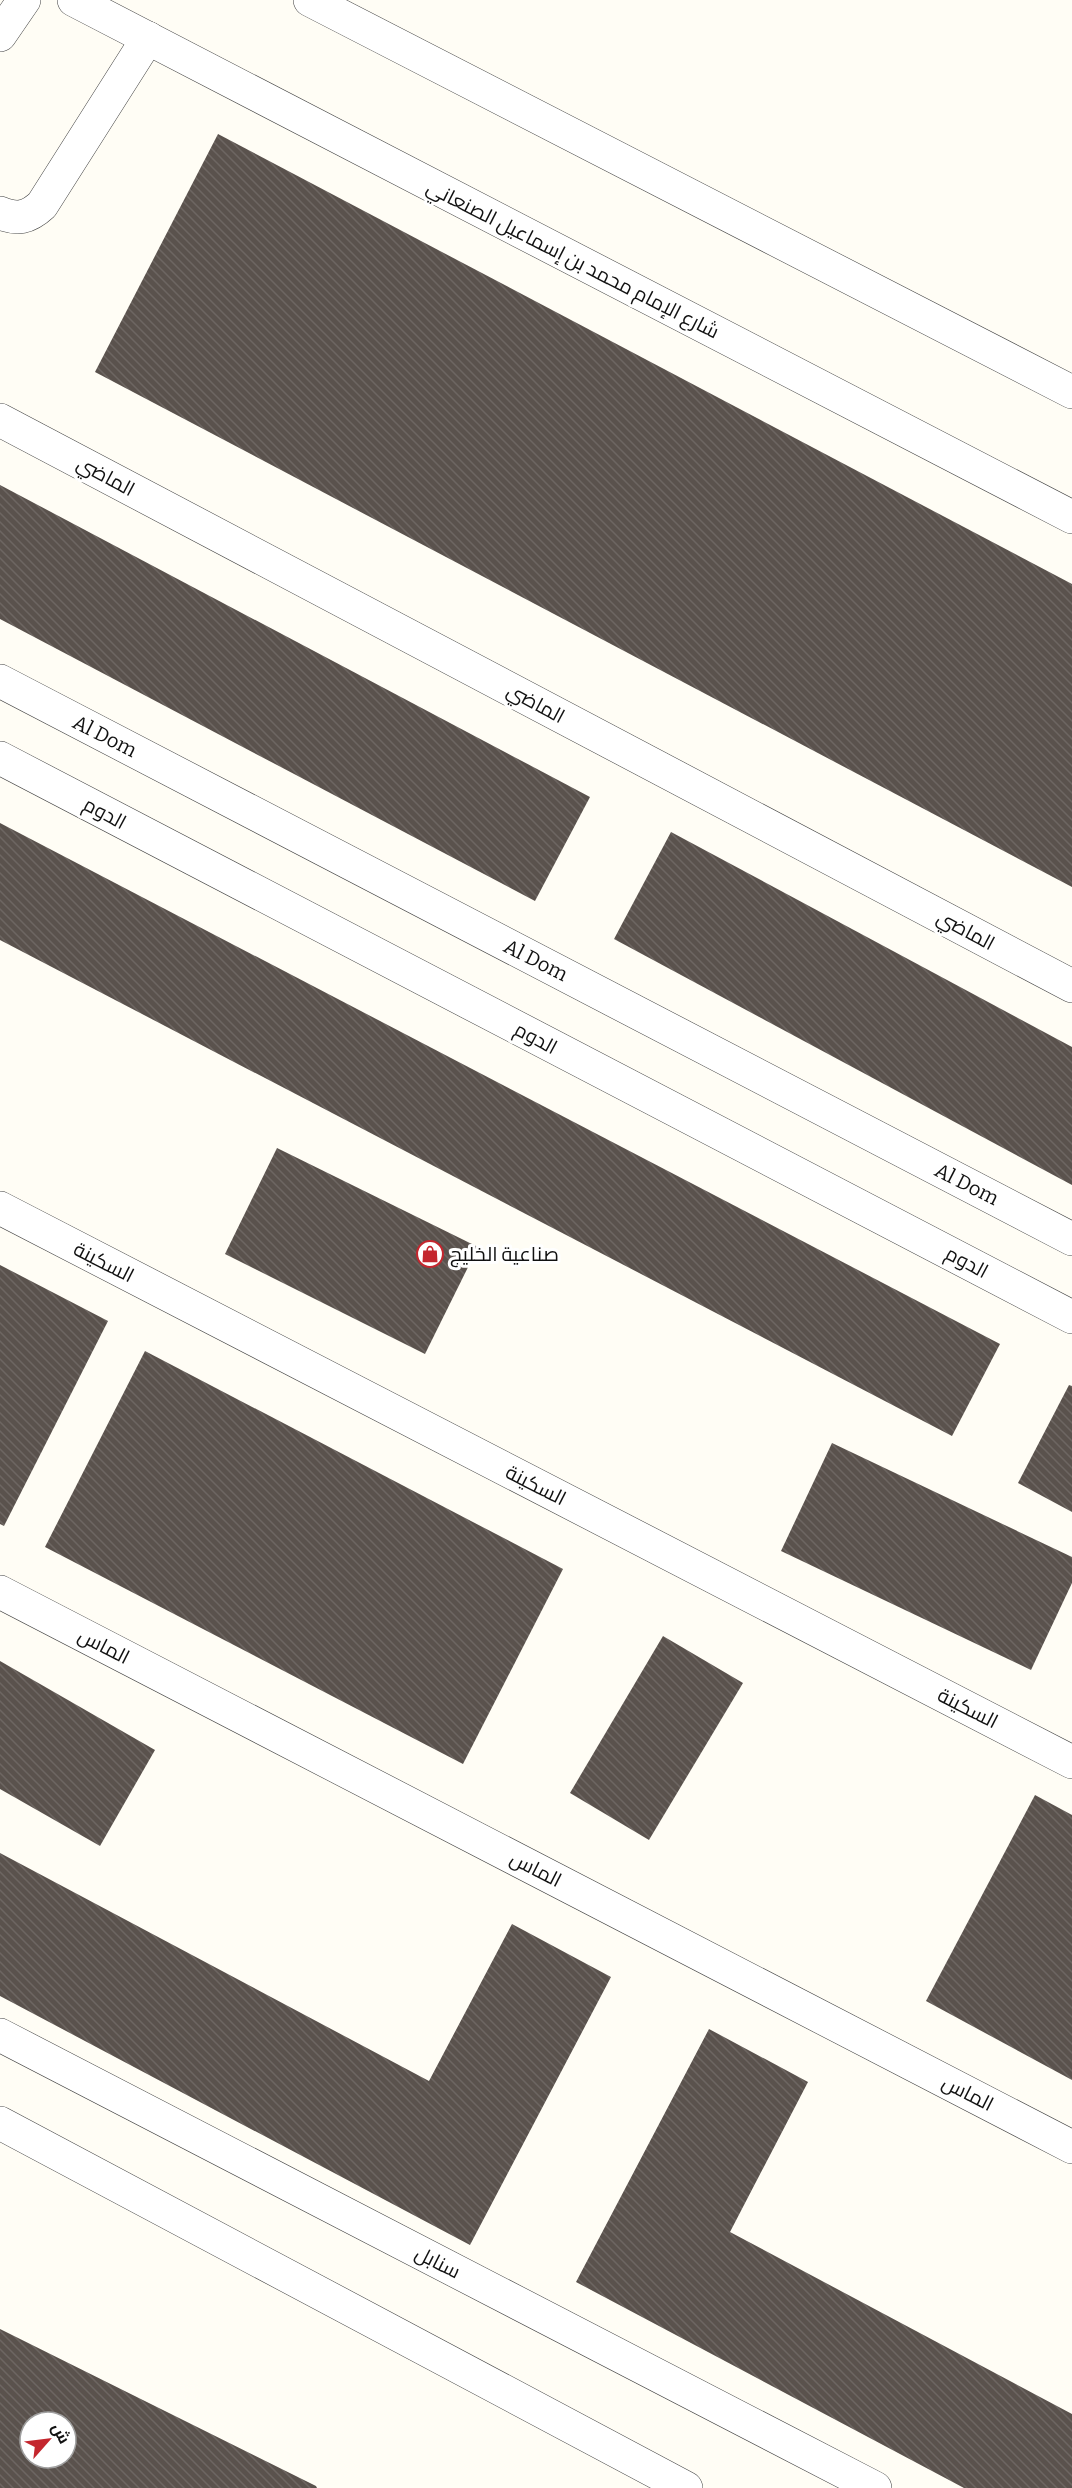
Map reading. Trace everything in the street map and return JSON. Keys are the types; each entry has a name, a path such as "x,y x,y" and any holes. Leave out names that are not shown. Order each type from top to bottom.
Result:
{"street":[{"path":"0,35 24,0"},
{"name":"شارع الإمام محمد بن إسماعيل الصنعاني","path":"74,0 1072,517"},
{"path":"310,0 1070,385"},
{"path":"0,213 13,218 26,216 42,205 148,38"},
{"name":"الماضي","path":"0,420 1072,986"},
{"name":"Al Dom","path":"0,681 1072,1239"},
{"name":"الدوم","path":"0,758 1072,1317"},
{"name":"السكينة","path":"0,1208 1072,1762"},
{"name":"الماس","path":"0,1592 1072,2147"},
{"name":"سنابل","path":"0,2036 875,2488"},
{"path":"0,2123 686,2488"}],"building":[{"path":"218,134 1072,584 1072,887 95,372"},
{"path":"0,485 590,797 535,901 0,619"},
{"path":"0,823 1000,1344 952,1436 0,940"},
{"path":"671,832 1072,1047 1072,1185 614,939"},
{"path":"277,1148 478,1247 425,1354 225,1254"},
{"path":"0,1265 108,1321 4,1526 0,1524"},
{"path":"145,1351 563,1569 463,1764 45,1547"},
{"path":"1069,1385 1072,1386 1072,1512 1018,1483"},
{"path":"832,1443 1072,1557 1072,1583 1031,1670 781,1551"},
{"path":"663,1636 743,1683 649,1840 570,1793"},
{"path":"0,1661 155,1750 100,1846 0,1789"},
{"path":"1035,1795 1072,1815 1072,2080 926,2001"},
{"path":"0,1853 429,2081 512,1924 611,1977 470,2245 0,1996"},
{"path":"709,2029 808,2082 730,2232 1072,2414 1072,2488 964,2488 576,2282"},
{"path":"0,2329 316,2486 317,2488 0,2488"}],"place":[{"name":"صناعية الخليج","path":"430,1254"}]}
